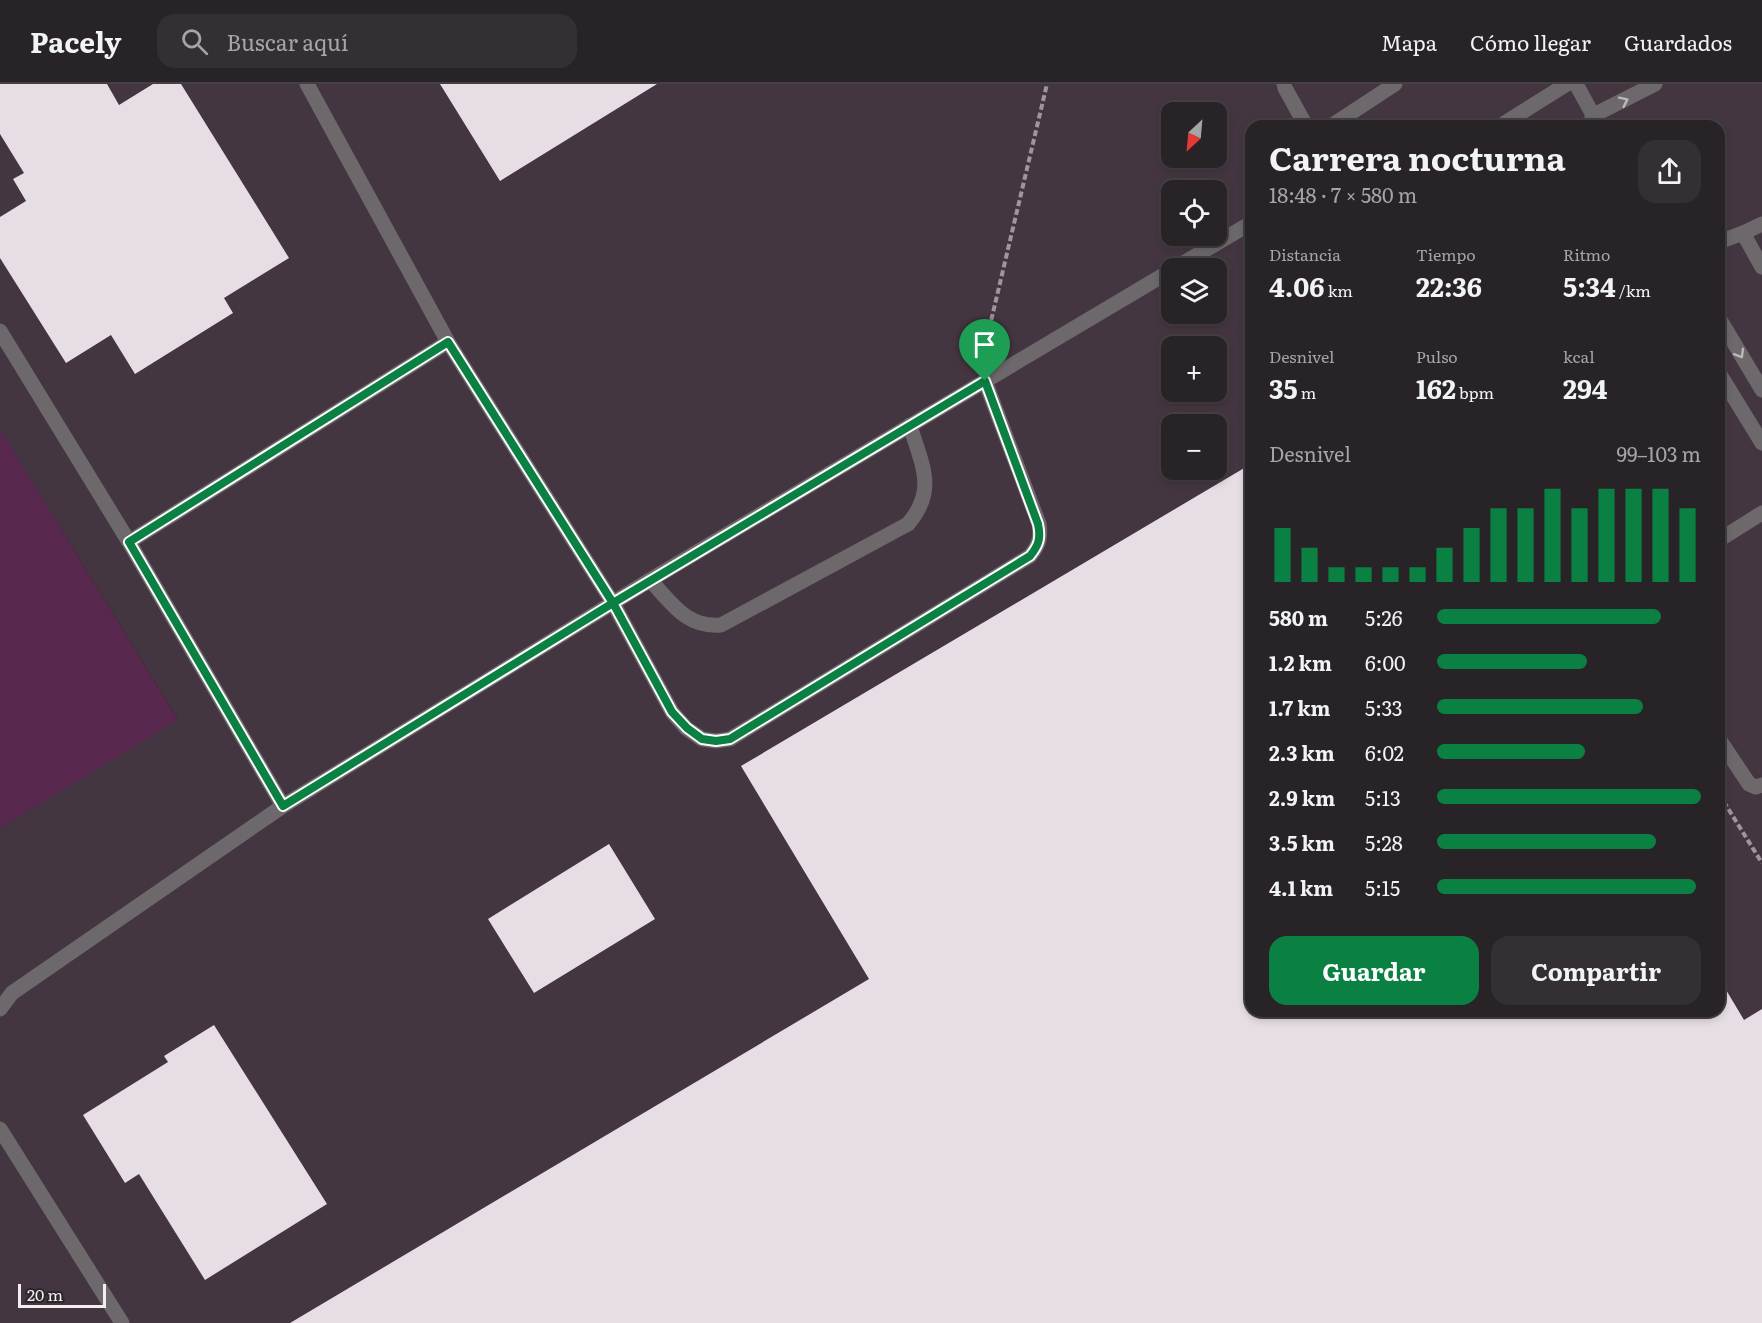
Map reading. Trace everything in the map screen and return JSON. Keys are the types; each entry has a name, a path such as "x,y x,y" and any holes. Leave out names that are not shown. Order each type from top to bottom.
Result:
{"lane":[{"path":"307,84 448,342 613,603 672,712 687,728 702,739 716,741 730,739 1030,556 1038,547 1040,534 1038,524 985,381"},
{"path":"1284,84 1303,120"},
{"path":"1340,120 1395,84"},
{"path":"1510,120 1567,84"},
{"path":"1576,84 1595,120"},
{"path":"1598,120 1655,84"},
{"path":"1725,240 1762,224"},
{"path":"1192,258 1245,227"},
{"path":"1743,233 1762,267"},
{"path":"0,1009 12,993 283,806 650,580 1161,276"},
{"path":"1725,328 1762,390"},
{"path":"0,331 129,542 283,806"},
{"path":"129,542 448,342"},
{"path":"1725,384 1762,443"},
{"path":"650,580 683,615 695,623 709,626 721,625 908,524 918,513 925,498 926,484 910,425"},
{"path":"1725,536 1762,513"},
{"path":"1725,748 1749,784 1755,787 1762,785"},
{"path":"0,1129 122,1323"}],"path":[{"path":"985,381 982,361 1047,84"},
{"path":"1725,804 1762,863"}],"shaded area":[{"path":"0,84 1762,84 1762,1323 0,1323 0,828 178,719 0,429"},
{"path":"0,429 178,720 0,828"}],"building":[{"path":"0,84 107,84 119,105 153,84 181,84 289,258 224,298 233,313 135,374 111,335 66,363 0,258 0,217 26,201 13,179 24,173 0,134"},
{"path":"440,84 657,84 500,181"},
{"path":"1245,468 1245,1017 1725,1017 1725,988 1744,1020 1762,1009 1762,1323 290,1323 869,979 741,766"},
{"path":"609,844 655,919 534,993 488,919"},
{"path":"214,1025 327,1204 205,1280 139,1174 125,1183 83,1115 168,1062 164,1056"}],"route":[{"path":"985,381 613,603 448,342 129,542 283,806 613,603 672,712 687,728 702,739 716,741 730,739 1030,556 1038,547 1040,534 1038,524 985,381"}]}
